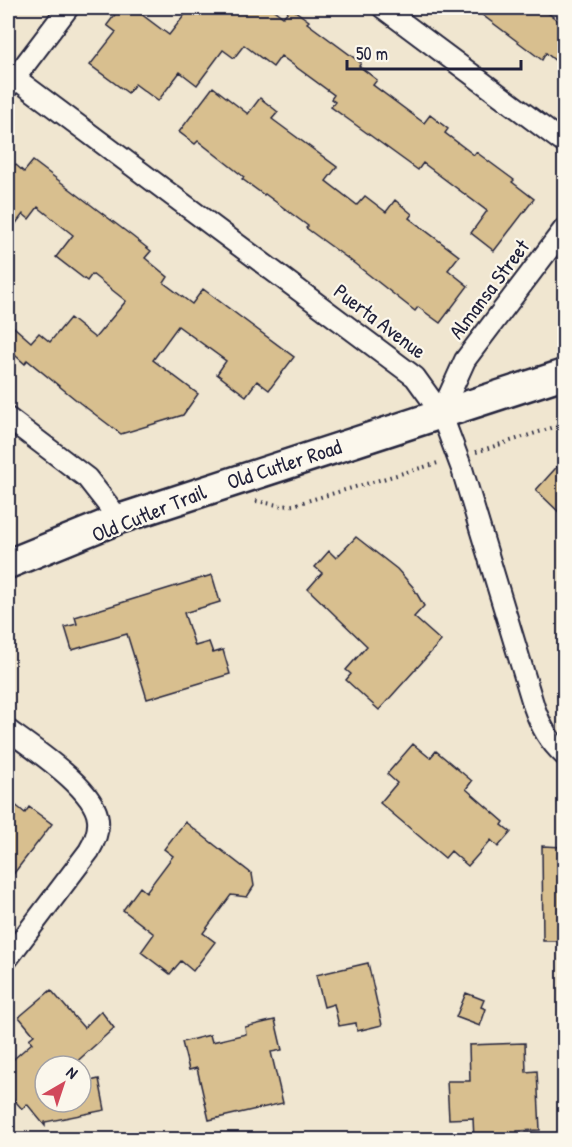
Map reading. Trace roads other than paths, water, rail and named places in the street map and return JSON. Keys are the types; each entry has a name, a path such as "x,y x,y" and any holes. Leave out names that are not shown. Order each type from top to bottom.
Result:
{"main road":[{"name":"Old Cutler Road","path":"8,564 119,519 564,374"}],"street":[{"path":"11,83 68,8"},
{"path":"383,8 564,143"},
{"name":"Puerta Avenue","path":"11,83 415,376 441,413 469,491 534,707 544,732 564,756"},
{"name":"Almansa Street","path":"441,413 465,360 564,229"},
{"path":"8,418 87,478 119,519"},
{"path":"8,730 66,774 85,792 93,802 99,820 95,840 89,851 8,958"}]}
